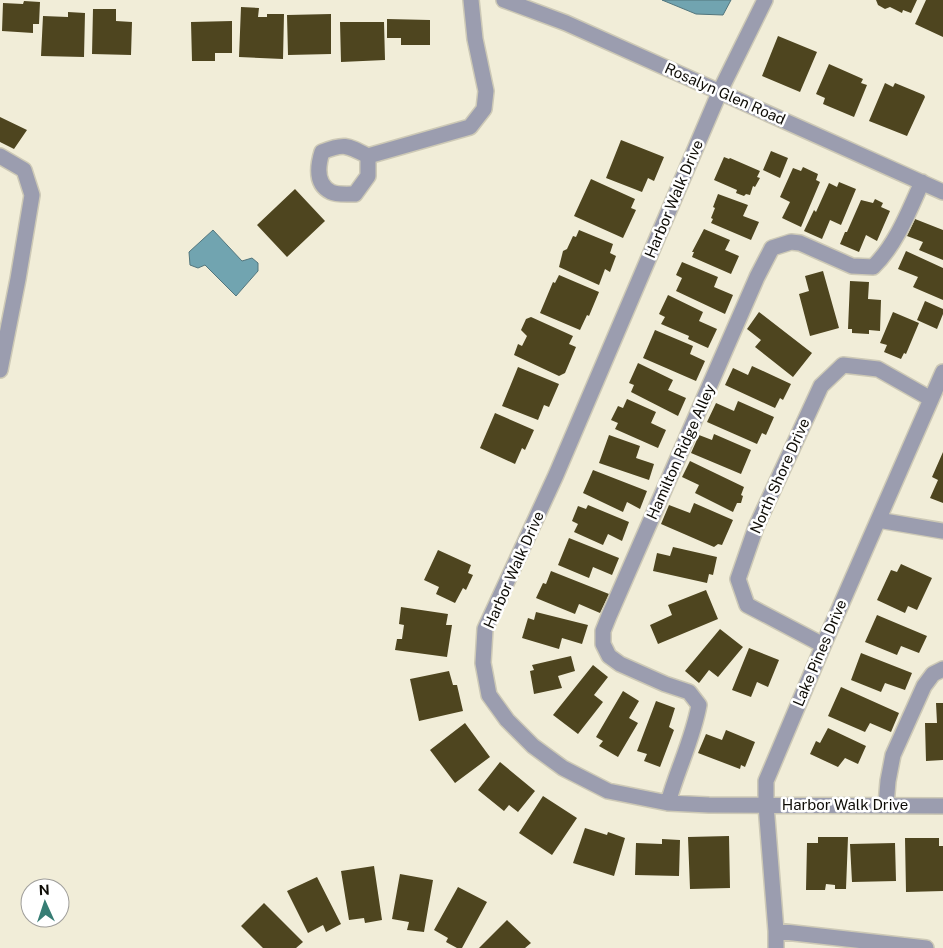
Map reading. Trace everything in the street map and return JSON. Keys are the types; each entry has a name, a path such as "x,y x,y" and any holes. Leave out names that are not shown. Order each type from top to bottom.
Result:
{"street":[{"path":"368,156 470,127 484,109 486,91 475,39 471,0"},
{"name":"Rosalyn Glen Road","path":"504,0 566,23 943,192"},
{"name":"Harbor Walk Drive","path":"764,0 720,91 556,475 485,629 483,664 489,695 507,720 533,746 563,768 608,791 668,803 943,806"},
{"path":"0,156 24,170 32,195 0,370"},
{"name":"Hamilton Ridge Alley","path":"668,803 674,781 696,722 699,705 690,692 664,684 620,664 608,656 603,644 603,631 609,616 757,277 772,248 791,242 800,243 852,266 873,267 883,258 922,182"},
{"name":"North Shore Drive","path":"823,645 747,605 738,579 756,527 821,386 843,365 878,369 931,399"},
{"name":"Lake Pines Drive","path":"776,948 766,781 823,645 943,372"},
{"path":"878,520 943,531"},
{"path":"886,806 893,755 924,686 933,674 943,669"},
{"path":"776,931 926,948"}],"water":[{"path":"662,0 731,0 723,15 696,14"},
{"path":"213,230 242,261 252,258 258,263 258,271 236,296 205,265 198,268 190,265 189,252"}],"building":[{"path":"876,0 917,0 911,13 903,10 902,13 890,7 885,9 878,5"},
{"path":"926,0 943,0 943,37 915,24"},
{"path":"24,1 40,2 39,24 33,24 33,33 2,31 3,3 23,4"},
{"path":"241,7 259,8 258,17 267,17 267,14 284,14 283,59 239,57"},
{"path":"93,9 116,9 116,21 132,22 131,55 92,54"},
{"path":"68,12 85,13 84,57 41,56 43,16 68,17"},
{"path":"331,14 331,54 288,55 287,15"},
{"path":"387,19 430,20 430,45 401,45 401,38 387,38"},
{"path":"232,21 232,53 215,53 215,61 192,61 191,22"},
{"path":"340,22 384,22 385,60 341,62"},
{"path":"778,36 817,52 800,92 762,76"},
{"path":"829,64 863,79 861,83 867,85 854,117 823,104 825,98 816,94"},
{"path":"885,83 893,87 895,83 925,97 907,136 869,121"},
{"path":"0,117 27,130 14,149 0,142"},
{"path":"621,140 664,157 654,181 648,178 642,192 606,178"},
{"path":"771,151 788,158 780,178 763,170"},
{"path":"724,157 760,171 757,177 760,178 755,187 753,186 750,195 746,194 744,196 736,193 737,190 714,180"},
{"path":"803,167 818,174 816,180 820,182 801,227 782,218 790,202 780,197 793,168 801,171"},
{"path":"591,179 635,199 631,208 636,210 623,238 574,216"},
{"path":"839,182 856,189 841,225 830,220 822,239 804,231 814,210 816,212 829,183 837,187"},
{"path":"295,189 325,221 287,257 257,225"},
{"path":"718,194 748,205 743,216 759,222 751,240 711,223 715,208 713,207"},
{"path":"875,199 883,203 881,207 890,211 877,241 866,235 859,252 840,244 861,200 873,203"},
{"path":"915,219 943,230 943,260 919,250 923,242 907,236"},
{"path":"704,229 730,240 725,250 739,256 731,274 692,257 694,252 692,252"},
{"path":"579,230 613,244 610,253 616,256 610,272 605,269 599,285 559,267 563,251 567,249 573,236 576,237"},
{"path":"906,251 943,268 943,300 913,287 918,277 898,269"},
{"path":"682,262 718,277 714,287 733,295 725,314 676,291 682,278 676,275"},
{"path":"823,271 839,328 810,336 799,294 809,291 805,276"},
{"path":"559,275 599,292 589,316 587,315 580,330 540,313 553,282 555,283"},
{"path":"850,281 869,282 868,299 881,300 880,331 869,330 869,334 852,333 852,329 848,329"},
{"path":"668,295 703,312 699,321 717,329 708,348 688,339 689,336 661,324 665,317 659,314"},
{"path":"925,301 943,309 937,329 917,320"},
{"path":"759,312 812,353 793,377 755,347 761,340 747,329"},
{"path":"893,312 919,323 906,354 904,353 901,359 884,352 887,345 880,343"},
{"path":"531,317 573,336 569,344 576,347 565,373 559,376 514,355 518,344 522,346 527,336 521,330 526,319"},
{"path":"655,330 693,346 690,354 705,361 696,381 643,358"},
{"path":"638,363 673,380 668,390 686,398 678,416 631,392 634,385 629,383"},
{"path":"752,366 791,384 783,400 780,398 775,408 725,385 733,368 748,375"},
{"path":"518,367 559,384 549,407 544,405 538,420 502,406"},
{"path":"627,399 656,412 651,423 666,430 658,448 615,429 618,423 611,420 618,406 623,408"},
{"path":"738,401 774,417 766,435 762,433 757,444 707,422 716,403 734,411"},
{"path":"495,413 534,430 525,450 522,448 515,464 480,448"},
{"path":"714,434 751,450 741,474 691,453 699,435 712,440"},
{"path":"609,435 640,446 636,458 654,464 649,480 599,463"},
{"path":"943,452 943,503 930,498 938,480 932,477"},
{"path":"690,461 744,487 741,503 737,503 733,512 695,493 699,485 682,477"},
{"path":"593,470 647,491 640,509 627,502 623,512 583,493"},
{"path":"694,503 733,520 722,545 718,544 714,547 661,524 669,505 690,513"},
{"path":"588,505 629,522 622,541 608,534 603,545 574,532 578,524 572,521 578,506 586,509"},
{"path":"569,538 619,558 612,575 593,567 589,578 558,565"},
{"path":"673,547 717,557 713,575 709,574 707,583 653,571 657,553 670,556"},
{"path":"438,550 471,565 468,573 473,575 466,590 463,588 455,603 436,594 439,587 424,580"},
{"path":"901,564 932,578 917,610 908,606 905,613 877,600 891,570 897,572"},
{"path":"551,571 609,594 600,613 579,604 575,614 536,598 543,583 546,584"},
{"path":"706,590 718,619 658,644 650,625 672,615 668,605"},
{"path":"401,607 448,614 446,625 452,625 447,657 395,650 397,639 402,639 404,625 399,624"},
{"path":"536,612 588,625 582,644 562,638 559,649 522,638 528,618 534,620"},
{"path":"877,615 927,636 919,653 901,646 897,655 865,642"},
{"path":"720,629 743,647 718,677 709,670 699,683 685,671"},
{"path":"749,648 779,660 768,687 757,682 751,697 732,690"},
{"path":"861,653 912,673 905,690 885,683 881,692 851,680"},
{"path":"571,656 575,671 558,676 562,688 534,694 530,671 534,670 532,665"},
{"path":"593,665 608,677 594,695 603,702 578,734 553,715"},
{"path":"449,671 453,685 457,685 463,711 419,721 410,679"},
{"path":"841,687 899,713 891,732 870,723 865,732 828,716"},
{"path":"623,691 639,701 629,718 638,723 618,757 599,746 603,741 596,737"},
{"path":"656,701 675,708 669,727 674,730 660,767 644,761 647,754 637,751"},
{"path":"936,703 943,703 943,760 926,761 925,723 937,723"},
{"path":"465,723 490,757 455,783 430,750"},
{"path":"828,728 866,746 858,764 845,758 838,767 810,754 816,741 820,743"},
{"path":"726,730 755,742 745,767 741,765 740,769 698,753 706,734 722,740"},
{"path":"500,762 535,791 518,812 509,805 504,811 478,790"},
{"path":"543,796 577,818 552,855 519,833"},
{"path":"585,828 607,835 608,832 625,838 614,876 573,863"},
{"path":"729,836 730,888 690,889 688,837"},
{"path":"818,837 848,837 846,889 835,889 835,885 826,884 825,890 806,890 807,843 818,843"},
{"path":"905,838 939,838 939,846 943,846 943,891 906,892"},
{"path":"662,839 680,840 679,876 635,875 636,843 662,844"},
{"path":"895,843 896,881 852,882 850,844"},
{"path":"374,866 382,920 365,923 364,918 349,920 341,871"},
{"path":"400,874 433,880 424,932 407,930 409,922 392,919"},
{"path":"317,877 341,924 326,932 323,925 308,933 287,891"},
{"path":"458,887 487,902 462,948 457,948 446,942 448,938 434,930"},
{"path":"264,903 303,942 296,948 263,948 241,926"},
{"path":"507,920 531,943 525,948 479,948"}]}
